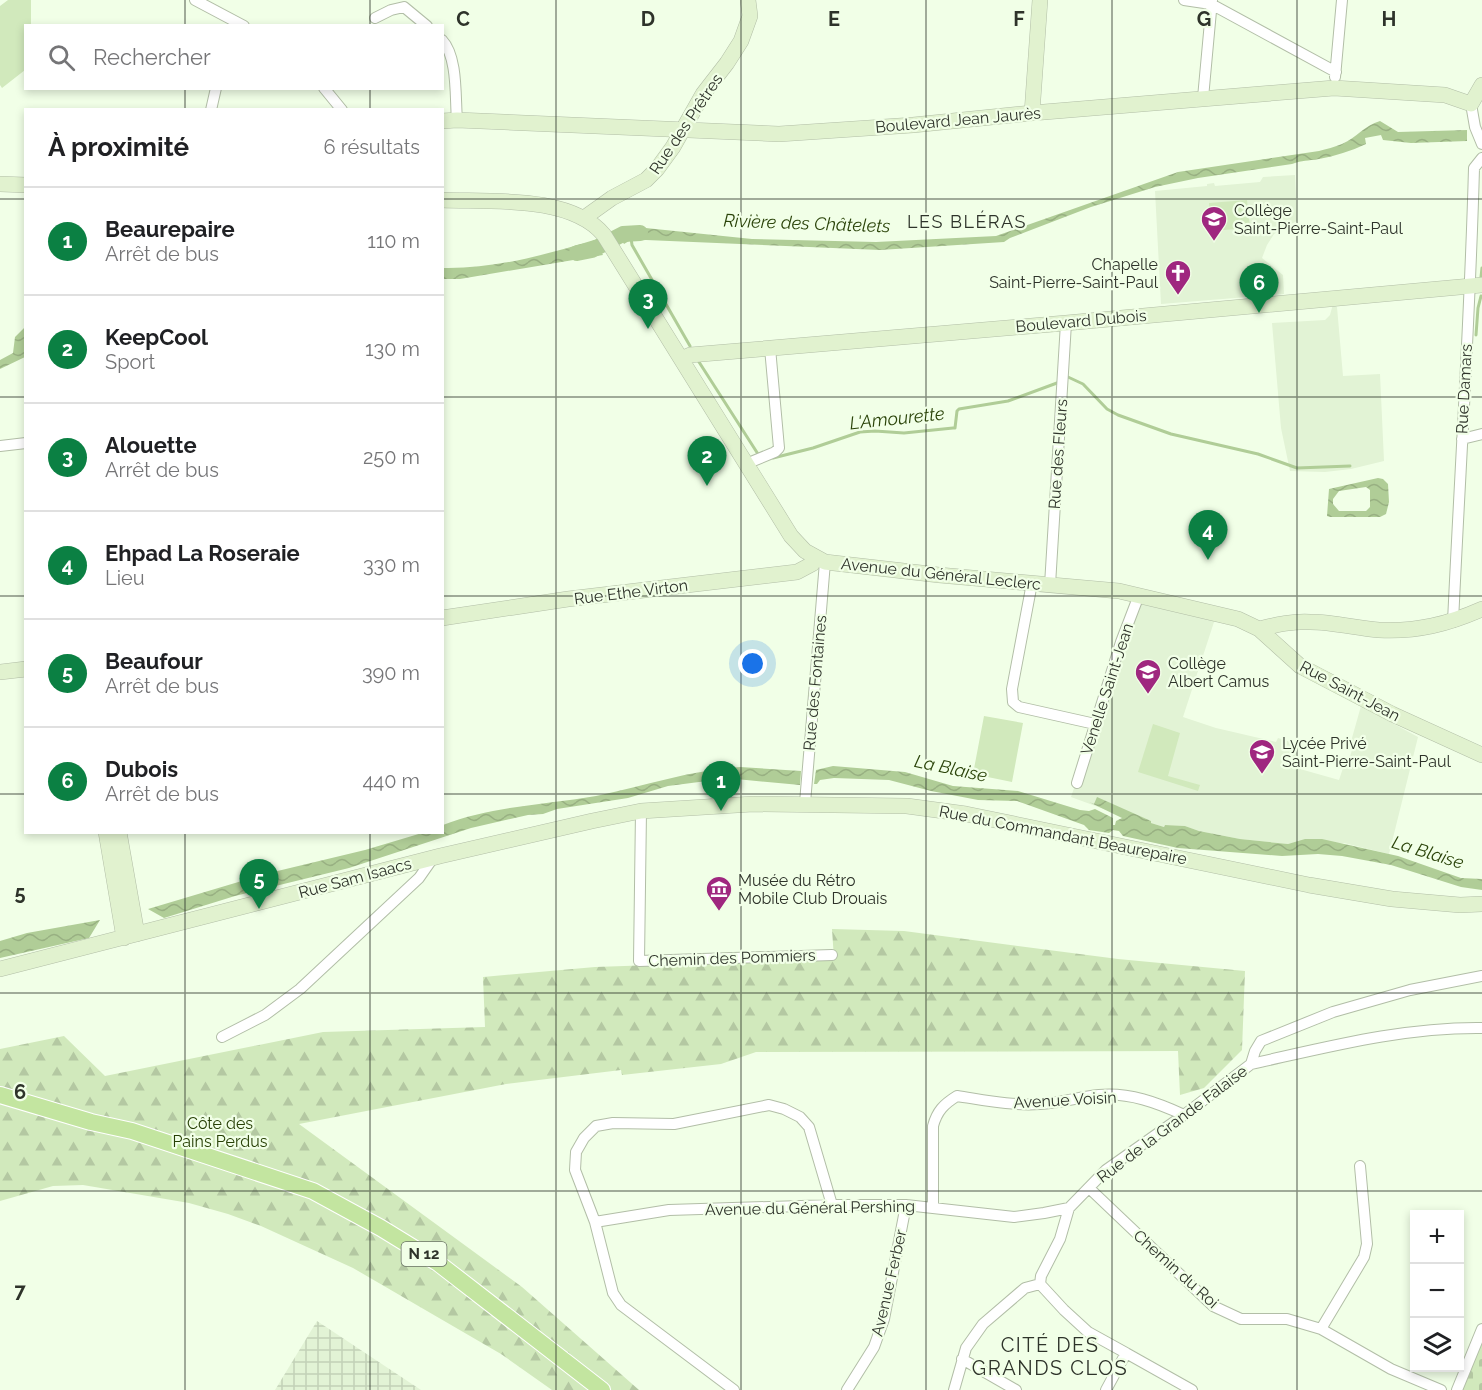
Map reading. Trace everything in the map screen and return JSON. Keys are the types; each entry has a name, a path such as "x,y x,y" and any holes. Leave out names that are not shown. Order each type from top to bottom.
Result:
{"main road":[{"name":"N 12","path":"0,1095 80,1119 132,1131 313,1191 438,1263 602,1390"},
{"name":"N 12","path":"0,1105 110,1136 222,1160"}],"street":[{"path":"195,0 230,22"},
{"name":"Rue des Prêtres","path":"584,218 612,198 651,176 684,129 703,94 728,63 741,41 750,16 748,0"},
{"path":"1032,113 1040,0"},
{"path":"1184,0 1211,2 1335,80 1341,0"},
{"path":"1203,98 1211,2"},
{"path":"375,18 392,10 404,8 424,24"},
{"path":"444,43 450,52 452,63 450,121"},
{"name":"Boulevard Jean Jaurès","path":"450,121 779,134 913,125 1203,98 1335,80 1446,95 1471,104"},
{"path":"1481,142 1475,127 1471,104 1482,85"},
{"path":"211,108 216,90"},
{"path":"326,90 340,108"},
{"name":"Rue Damars","path":"1453,622 1462,439 1476,285 1474,168 1482,158"},
{"path":"0,184 24,185"},
{"path":"444,200 538,205 565,210 594,225 604,235 791,536 805,551 821,560"},
{"name":"Boulevard Dubois","path":"681,359 690,355 1476,285"},
{"name":"Rue des Fleurs","path":"1050,585 1066,323"},
{"path":"746,464 775,452 779,448 770,348"},
{"path":"1462,439 1482,434"},
{"path":"0,446 24,443"},
{"name":"Avenue du Général Leclerc","path":"821,560 939,575 1119,591 1238,620 1259,628"},
{"name":"Rue Ethe Virton","path":"444,618 579,598 797,572 821,560"},
{"name":"Rue des Fontaines","path":"806,799 821,560"},
{"path":"1032,583 1012,689 1012,702 1019,707 1095,724"},
{"name":"Venelle Saint-Jean","path":"1077,783 1121,642 1139,595"},
{"path":"1259,628 1310,622 1380,630 1419,628 1453,622 1482,609"},
{"name":"Rue Saint-Jean","path":"1259,628 1300,666 1401,719 1482,755"},
{"path":"0,672 24,669"},
{"name":"Rue du Commandant Beaurepaire","path":"641,812 806,799 907,806 966,814 1309,885 1392,899 1482,904"},
{"name":"Rue Sam Isaacs","path":"0,969 433,858 641,812"},
{"name":"Chemin des Pommiers","path":"641,812 639,962 832,955"},
{"path":"106,834 130,936"},
{"path":"119,834 130,936"},
{"path":"222,1037 265,1015 300,989 420,878 433,858"},
{"name":"Rue de la Grande Falaise","path":"1089,1188 1106,1170 1251,1064 1261,1041 1333,1012 1410,990 1482,976"},
{"path":"1251,1064 1387,1035 1451,1028 1482,1028"},
{"name":"Avenue Voisin","path":"933,1207 933,1126 937,1113 957,1096 1017,1105 1042,1104 1102,1095 1137,1098 1161,1104 1184,1115"},
{"path":"734,1390 621,1305 613,1293 595,1222 575,1170 576,1152 584,1138 596,1126 613,1123 674,1124 769,1105 800,1117 809,1127 832,1205"},
{"path":"1321,1329 1364,1257 1367,1244 1360,1166"},
{"path":"1089,1188 1069,1208 1060,1239 1041,1276 1040,1284 1089,1332 1192,1390"},
{"name":"Chemin du Roi","path":"1089,1188 1213,1306 1241,1319 1287,1319 1321,1329 1391,1369 1441,1390"},
{"name":"Avenue du Général Pershing","path":"595,1222 669,1210 832,1205 906,1205 1014,1217 1044,1214 1069,1208"},
{"name":"Avenue Ferber","path":"847,1390 874,1347 884,1319 906,1205"},
{"path":"954,1390 966,1348 983,1324 1025,1288 1040,1284"},
{"path":"1457,1390 1482,1329"},
{"path":"1106,1390 1126,1353"},
{"path":"962,1359 1016,1390"}],"shaded area":[{"name":"Collège Saint-Pierre-Saint-Paul","path":"1295,175 1297,221 1274,234 1262,258 1283,275 1284,294 1161,304 1155,191 1207,186 1207,184 1214,183 1215,186 1260,182 1263,177"},
{"path":"1333,304 1337,307 1343,376 1380,374 1384,461 1351,469 1325,472 1290,471 1281,428 1272,323 1325,320 1330,315"},
{"path":"1141,599 1215,619 1183,717 1216,728 1276,742 1278,738 1298,744 1293,767 1339,780 1343,768 1346,769 1353,747 1350,745 1361,706 1418,737 1389,854 1344,843 1296,842 1288,844 1240,839 1185,826 1165,825 1164,827 1139,816 1120,815 1071,797"},
{"path":"317,1321 421,1390 275,1390"}],"green space":[{"path":"8,0 31,0 31,24 24,24 24,71 2,88 0,85 0,6"},
{"path":"1247,200 1250,228 1211,231 1209,203"},
{"path":"984,716 1023,723 1012,782 973,774"},
{"path":"1153,724 1180,733 1168,776 1200,785 1198,791 1138,772"},
{"name":"Côte des Pains Perdus","path":"832,929 904,931 1118,959 1245,971 1242,1050 1204,1088 1180,1095 1178,1051 756,1052 721,1064 622,1075 621,1070 506,1084 299,1124 522,1287 639,1390 552,1390 501,1354 353,1268 261,1226 228,1214 189,1203 83,1185 53,1186 0,1201 0,1049 64,1036 105,1076 323,1032 485,1027 483,977 595,967 834,959"},
{"path":"1482,1340 1482,1390 1462,1390"}],"water":[{"path":"1380,121 1398,132 1467,130 1467,141 1411,143 1383,140 1381,135 1365,138 1366,144 1325,158 1155,187 1091,207 1004,242 880,250 646,240 629,241 624,244 615,230 627,226 752,239 876,242 996,236 1178,172 1333,147"},
{"path":"594,240 603,255 460,279 444,279 444,268 500,264"},
{"path":"24,328 24,357 0,369 0,360 13,353 15,337"},
{"path":"1378,478 1383,479 1388,484 1389,502 1386,514 1380,517 1327,516 1329,489","holes":["1366,487 1370,490 1370,507 1366,511 1339,511 1333,504 1333,499 1339,491"]},
{"path":"833,766 905,772 953,786 1018,791 1080,810 1095,809 1113,818 1113,825 1122,818 1089,802 1094,804 1097,797 1164,827 1165,825 1185,826 1240,839 1288,844 1305,839 1322,839 1398,856 1461,878 1482,879 1482,890 1461,887 1391,865 1342,856 1318,854 1282,856 1178,848 1123,836 1119,831 1113,830 1109,833 1089,830 1084,825 1017,801 978,800 889,780 834,778 820,780 814,784 816,770"},
{"path":"740,767 801,771 800,785 736,779 668,786 628,798 557,809 543,814 528,815 471,828 349,868 235,896 164,918 148,909 265,874 365,850 419,834 444,834 444,825 480,814 596,796"},
{"path":"100,920 89,938 0,958 0,941 27,933"}],"waterway":[{"name":"Rivière des Châtelets","path":"577,253 592,250 623,234 640,233"},
{"name":"L'Amourette","path":"631,238 632,245 690,346"},
{"name":"L'Amourette","path":"1481,277 1482,268"},
{"name":"L'Amourette","path":"1476,335 1481,296"},
{"name":"L'Amourette","path":"699,362 758,454"},
{"name":"L'Amourette","path":"1068,377 1083,384 1107,409 1171,434 1258,454 1297,468 1350,466"},
{"name":"L'Amourette","path":"773,458 813,448 860,432 904,433 955,428 959,409 1008,401 1057,383"}],"place":[{"name":"Collège Saint-Pierre-Saint-Paul","path":"1214,242"},
{"name":"Chapelle Saint-Pierre-Saint-Paul","path":"1178,296"},
{"name":"Dubois","path":"1259,313"},
{"name":"Alouette","path":"648,329"},
{"name":"KeepCool","path":"707,486"},
{"name":"Ehpad La Roseraie","path":"1208,560"},
{"name":"Collège Albert Camus","path":"1148,695"},
{"name":"Lycée Privé Saint-Pierre-Saint-Paul","path":"1262,775"},
{"name":"Beaurepaire","path":"721,811"},
{"name":"Beaufour","path":"259,909"},
{"name":"Musée du Rétro Mobile Club Drouais","path":"719,912"}],"district":[{"name":"LES BLÉRAS","path":"967,221"},
{"name":"CITÉ DES GRANDS CLOS","path":"1050,1356"}],"water label":[{"name":"La Blaise","path":"951,768"},
{"name":"La Blaise","path":"1428,852"}]}
